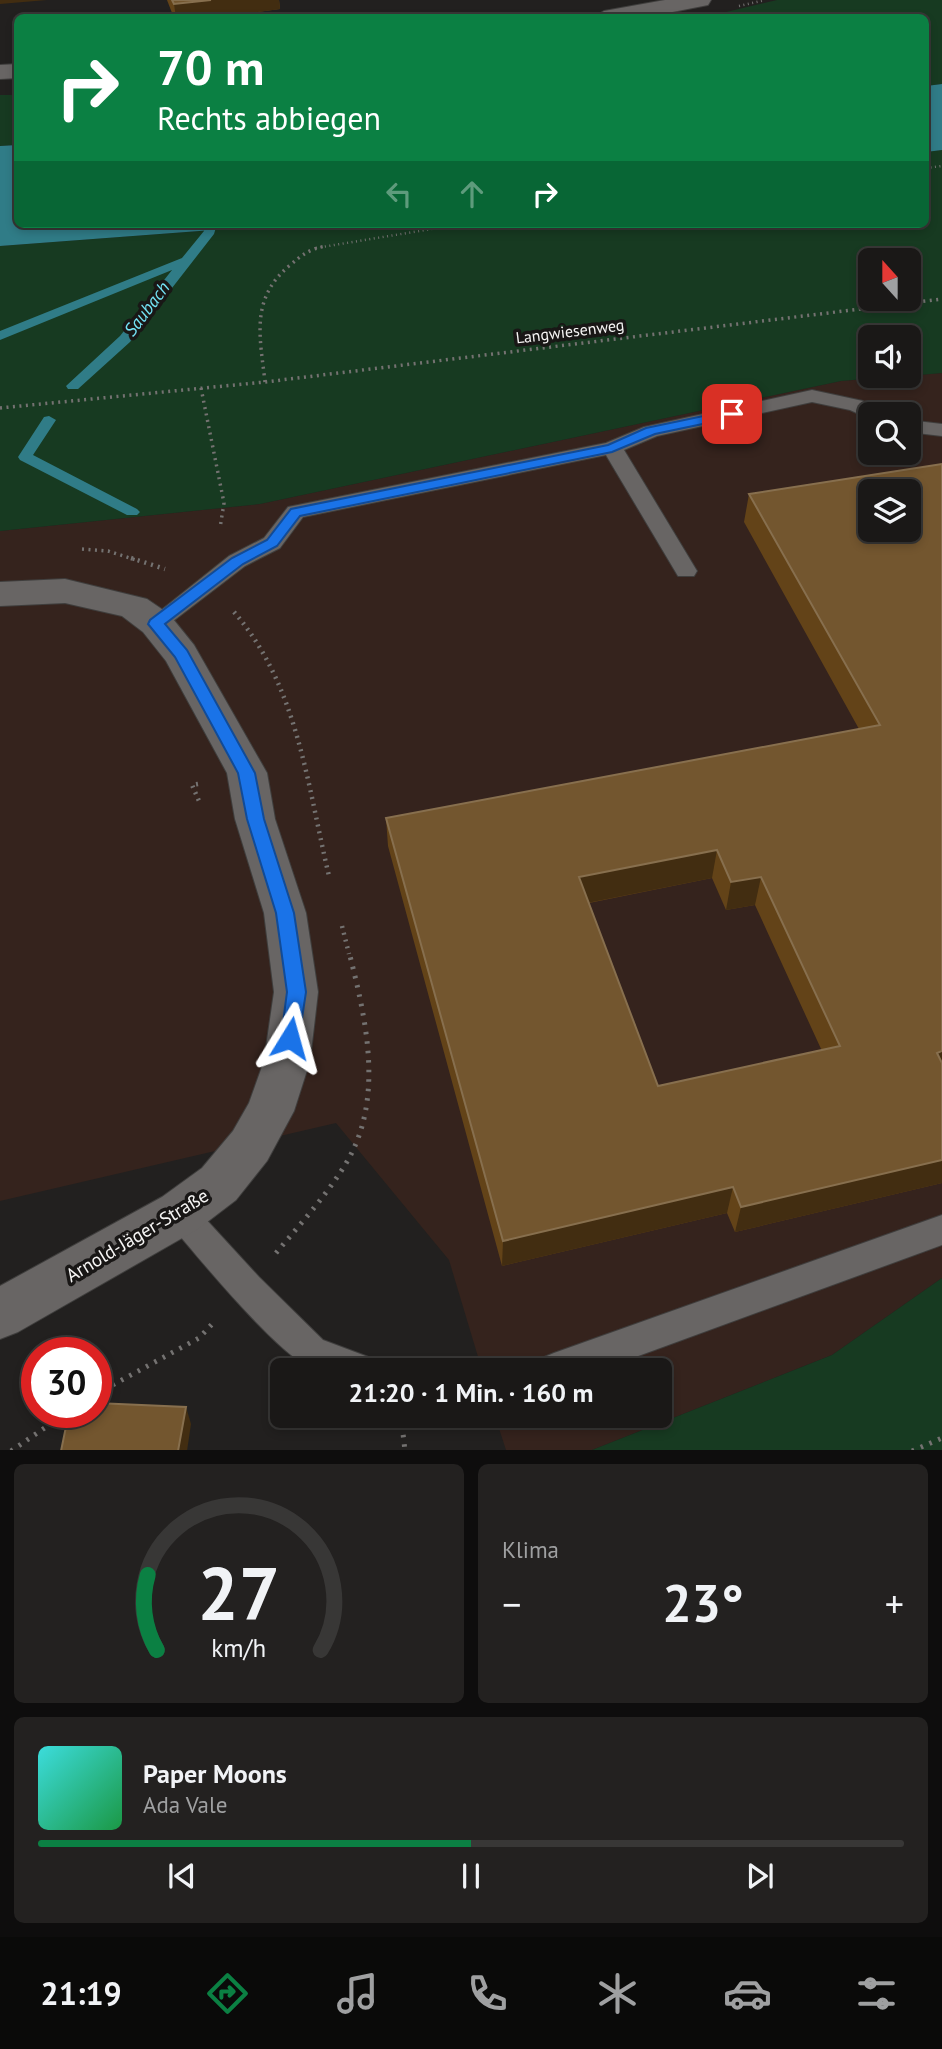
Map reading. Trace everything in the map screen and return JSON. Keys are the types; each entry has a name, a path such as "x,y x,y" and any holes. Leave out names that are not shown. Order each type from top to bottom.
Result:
{"street":[{"path":"625,14 700,0"},
{"name":"Arnold-Jäger-Straße","path":"0,594 65,591 134,607 156,624 181,654 247,773 256,819 285,913 296,992 287,1061 270,1111 250,1146 219,1184 180,1213 0,1314"}],"lane":[{"path":"156,624 237,561 272,543 296,512 612,448 651,431 812,396 858,406"},
{"path":"921,428 942,430"},
{"path":"612,448 686,571"},
{"path":"180,1213 247,1287 312,1352 328,1358"},
{"path":"587,1358 942,1230"}],"path":[{"path":"265,382 260,334 264,295 277,276 309,249 438,228"},
{"name":"Langwiesenweg","path":"0,408 265,382 942,299"},
{"path":"201,388 225,503 219,533"},
{"path":"112,1385 199,1338 247,1287"},
{"path":"11,1450 44,1428"},
{"path":"402,1428 405,1450"},
{"path":"914,1450 942,1438"}],"shaded area":[{"path":"942,373 942,1278 832,1355 672,1418 672,1358 478,1358 449,1260 336,1123 0,1201 0,531 260,504 841,381 858,380 858,388 921,388 921,375"},
{"path":"499,1428 648,1428 592,1450 506,1450"}],"green space":[{"path":"777,0 942,0 942,84 929,86 929,14 718,14"},
{"path":"0,95 14,95 14,145 0,146"},
{"path":"942,150 942,373 921,375 921,325 858,325 858,380 260,504 0,531 0,246 239,228 929,228 929,152"},
{"path":"942,1278 942,1450 592,1450 648,1428 672,1428 672,1418 832,1355"}],"water":[{"path":"942,84 942,150 929,152 929,86"},
{"path":"14,145 14,228 239,228 0,246 0,146"}],"building":[{"path":"172,0 211,0 174,4"},
{"path":"942,464 942,1051 937,1053 942,1063 942,1160 741,1207 733,1187 503,1241 386,818 880,725 749,494","holes":["717,850 731,882 761,877 840,1046 658,1086 579,877"]},
{"path":"112,1404 186,1407 178,1450 61,1450 66,1428 112,1428"}],"waterway":[{"name":"Saubach","path":"73,386 125,339 210,228"},
{"path":"0,336 182,262"},
{"name":"Saubach","path":"49,420 25,457 132,512"}],"route":[{"path":"290,1038 296,992 285,913 256,819 247,773 181,654 156,624 237,561 272,543 296,512 612,448 651,431 732,414"}]}
